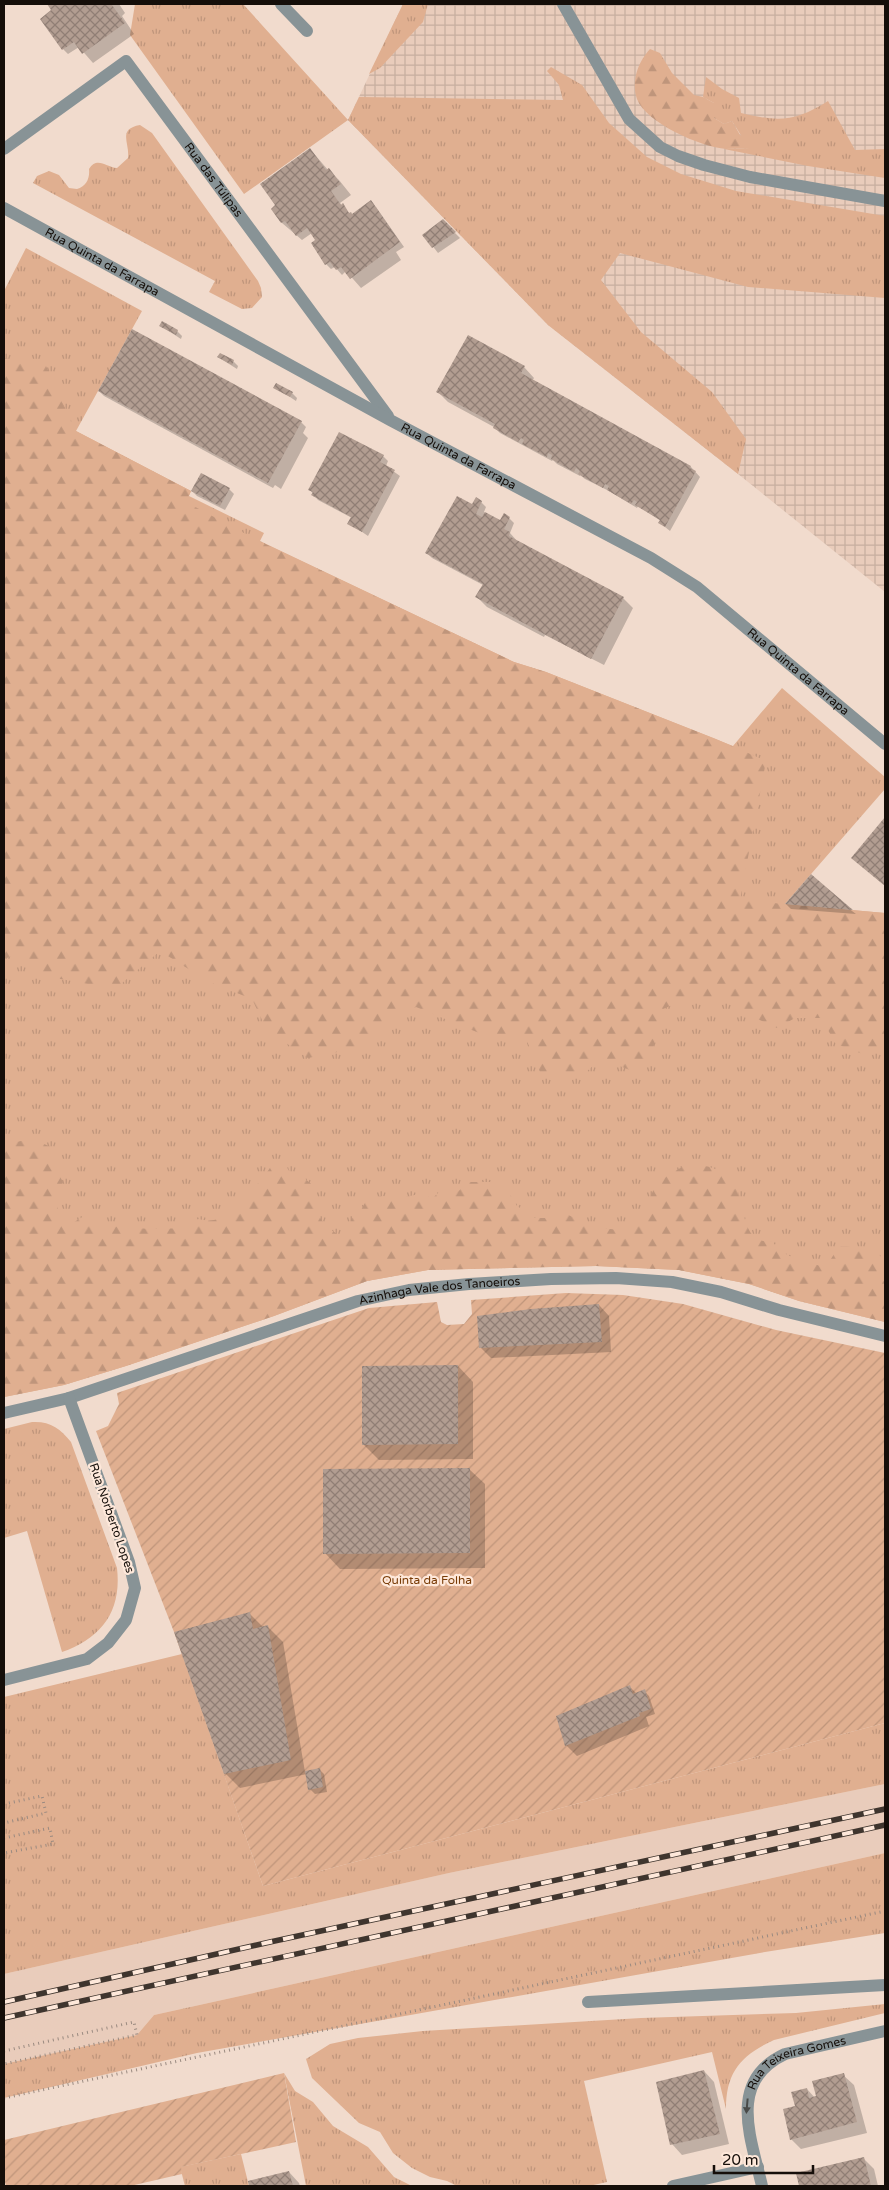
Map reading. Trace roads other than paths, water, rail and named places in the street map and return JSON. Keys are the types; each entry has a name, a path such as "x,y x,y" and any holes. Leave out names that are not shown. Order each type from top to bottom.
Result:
{"street":[{"path":"281,4 307,30"},
{"path":"563,4 629,119 660,147 704,166 750,177 885,201"},
{"name":"Rua das Túlipas","path":"4,150 126,61 390,420"},
{"name":"Rua Quinta da Farrapa","path":"4,208 390,420 651,558 696,587 885,744"},
{"name":"Azinhaga Vale dos Tanoeiros","path":"4,1413 69,1398 358,1301 409,1290 469,1284 607,1278 672,1282 722,1292 779,1310 885,1336"},
{"name":"Rua Norberto Lopes","path":"4,1680 87,1659 108,1644 126,1620 135,1588 130,1562 69,1398"},
{"path":"588,2002 885,1985"},
{"name":"Rua Teixeira Gomes","path":"762,2186 746,2111 748,2094 761,2069 772,2060 785,2054 885,2030"},
{"path":"673,2186 758,2167"}],"railway":[{"path":"4,2002 270,1942 885,1809"},
{"path":"4,2018 885,1825"}],"park label":[{"name":"Quinta da Folha","path":"427,1580"}]}
